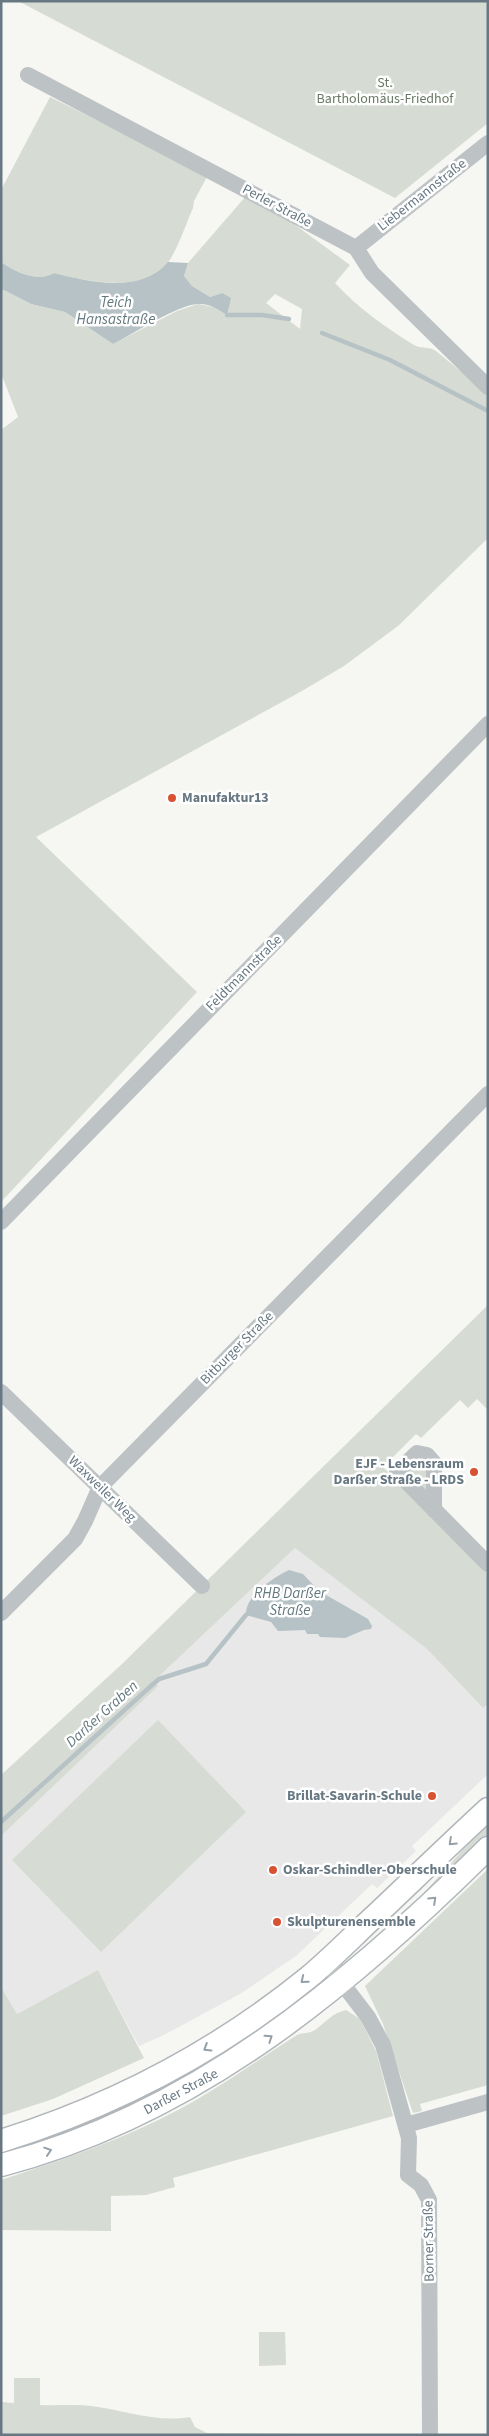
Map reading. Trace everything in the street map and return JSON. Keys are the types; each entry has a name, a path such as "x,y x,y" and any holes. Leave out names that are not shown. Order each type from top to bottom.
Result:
{"main road":[{"name":"Darßer Straße","path":"1,2141 59,2122 132,2090 237,2028 293,1989 326,1962 488,1809"},
{"name":"Darßer Straße","path":"1,2165 58,2147 136,2116 220,2071 280,2031 342,1983 488,1848"}],"street":[{"name":"Perler Straße","path":"28,75 356,248 372,273 488,387"},
{"name":"Liebermannstraße","path":"356,248 488,143"},
{"name":"Feldtmannstraße","path":"1,1222 488,724"},
{"name":"Bitburger Straße","path":"1,1613 75,1539 86,1521 100,1487 488,1094"},
{"name":"Waxweiler Weg","path":"1,1392 202,1586"},
{"path":"434,1510 488,1564"},
{"path":"326,1962 342,1983"},
{"name":"Borner Straße","path":"342,1983 368,2017 383,2045 409,2138 408,2176 421,2185 429,2200 430,2435"},
{"path":"406,2125 488,2102"}],"shaded area":[{"path":"295,1548 427,1649 483,1708 488,1704 488,1774 412,1846 416,1851 377,1888 372,1884 296,1956 240,1994 162,2036 139,2046 98,1970 17,2014 1,1987 1,1836 157,1686 154,1681"}],"green space":[{"name":"St. Bartholomäus-Friedhof","path":"18,1 488,1 488,123 395,198"},
{"path":"50,97 208,175 194,201 193,208 175,251 167,264 157,273 144,279 130,282 98,282 54,273 47,276 34,277 20,273 1,262 1,190"},
{"path":"246,196 283,216 350,265 335,283 362,309 414,345 436,351 488,394 488,538 398,626 344,666 36,837 197,992 1,1202 1,430 18,417 1,373 1,291 4,290 31,304 65,312 113,344 177,311 198,304 214,307 222,293 210,297 192,286 184,276 188,263","holes":["275,294 302,309 300,329 266,303"]},
{"path":"488,1305 488,1410 477,1399 468,1408 460,1400 421,1438 416,1434 383,1467 488,1574 488,1704 483,1708 427,1649 295,1548 154,1681 158,1686 1,1836 1,1775 122,1664"},
{"path":"420,1460 428,1467 426,1495 408,1474 410,1466"},
{"path":"158,1720 246,1812 101,1952 12,1860"},
{"path":"488,1822 488,1833 463,1863 353,1958 422,1895"},
{"path":"488,1869 488,2085 420,2104 422,2111 413,2113 383,2024 365,1986"},
{"path":"98,1970 144,2058 53,2099 1,2116 1,1987 17,2014"},
{"path":"293,1998 300,2007 240,2048 133,2108 1,2158 1,2153 48,2139 101,2115"},
{"path":"346,2010 360,2019 376,2051 393,2116 173,2178 175,2187 146,2195 111,2196 111,2231 1,2230 1,2180 91,2149 157,2121 209,2093 297,2035 313,2031 333,2016"},
{"path":"259,2332 285,2332 286,2365 259,2366"},
{"path":"14,2378 40,2378 40,2405 91,2406 152,2417 190,2417 195,2427 207,2433 386,2435 1,2435 1,2402 14,2403"}],"water":[{"name":"Teich Hansastraße","path":"1,262 20,273 34,277 47,276 54,273 83,280 115,283 130,282 144,278 157,272 168,262 188,263 184,276 192,286 210,297 222,293 231,298 227,315 206,304 189,306 167,314 113,344 65,312 31,304 4,290 1,291"},
{"name":"RHB Darßer Straße","path":"289,1570 303,1574 319,1591 368,1619 372,1626 371,1629 345,1638 320,1637 318,1634 307,1634 305,1630 278,1631 271,1622 246,1615 250,1601 255,1594 268,1582"}],"waterway":[{"path":"227,315 262,315 289,319"},
{"path":"322,333 390,360 488,411"},
{"name":"Darßer Graben","path":"1,1822 159,1679 206,1664 246,1615"}],"place":[{"name":"Manufaktur13","path":"172,798"},
{"name":"EJF - Lebensraum Darßer Straße - LRDS","path":"474,1472"},
{"name":"Brillat-Savarin-Schule","path":"432,1796"},
{"name":"Oskar-Schindler-Oberschule","path":"273,1870"},
{"name":"Skulpturenensemble","path":"277,1922"}]}
